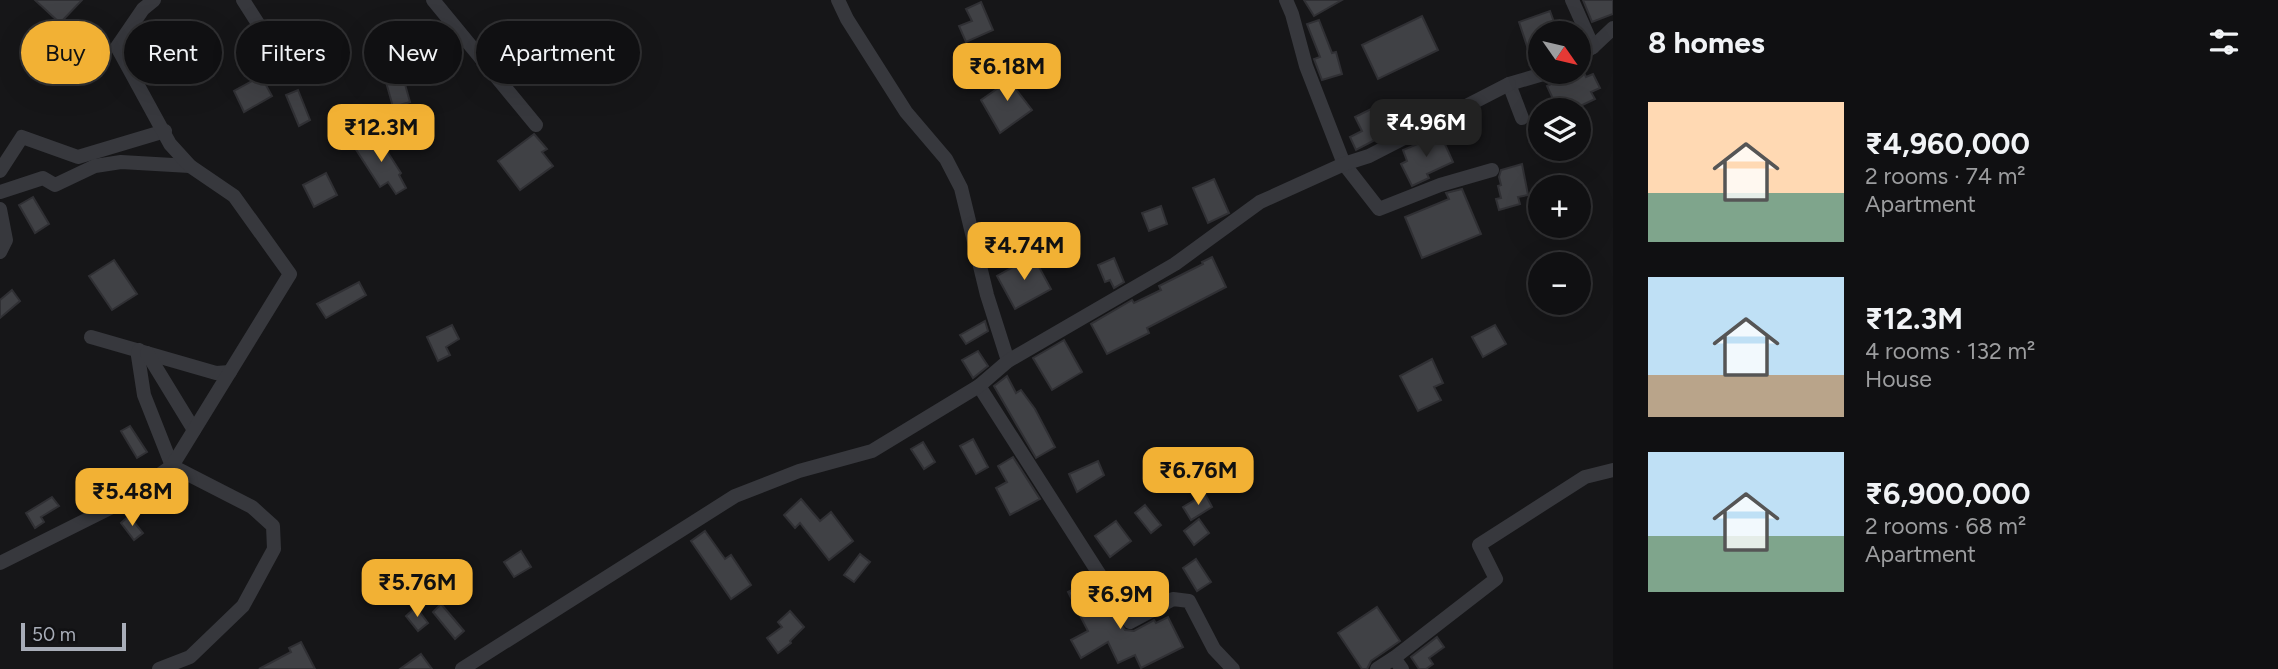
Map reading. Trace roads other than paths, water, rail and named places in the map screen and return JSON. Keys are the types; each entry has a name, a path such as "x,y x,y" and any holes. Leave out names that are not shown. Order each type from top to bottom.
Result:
{"street":[{"path":"0,563 116,505 172,466 290,274 234,197 190,166 170,144 117,47 143,9 155,0"},
{"path":"243,0 256,21"},
{"path":"433,0 536,125"},
{"path":"838,0 846,19 906,112 946,159 961,188 987,295 1008,361"},
{"path":"1286,0 1306,66 1344,164 1379,209 1440,185 1492,170"},
{"path":"1572,0 1593,47 1613,28"},
{"path":"462,669 735,496 800,471 872,451 979,386 1008,361 1175,264 1260,202 1400,141 1509,85 1528,79"},
{"path":"1509,85 1522,118"},
{"path":"0,171 22,137 78,156 165,131"},
{"path":"0,192 43,178 55,185 95,166 121,162 190,166"},
{"path":"0,209 6,240 0,252"},
{"path":"91,337 216,373 230,372"},
{"path":"143,352 194,430"},
{"path":"143,352 138,356 144,394 172,466 252,506 273,526 274,549 243,607 190,657 159,669"},
{"path":"979,386 1130,622 1173,599 1189,601 1214,649 1233,669"},
{"path":"1377,669 1398,664 1496,579 1479,545 1585,477 1613,471"}]}
